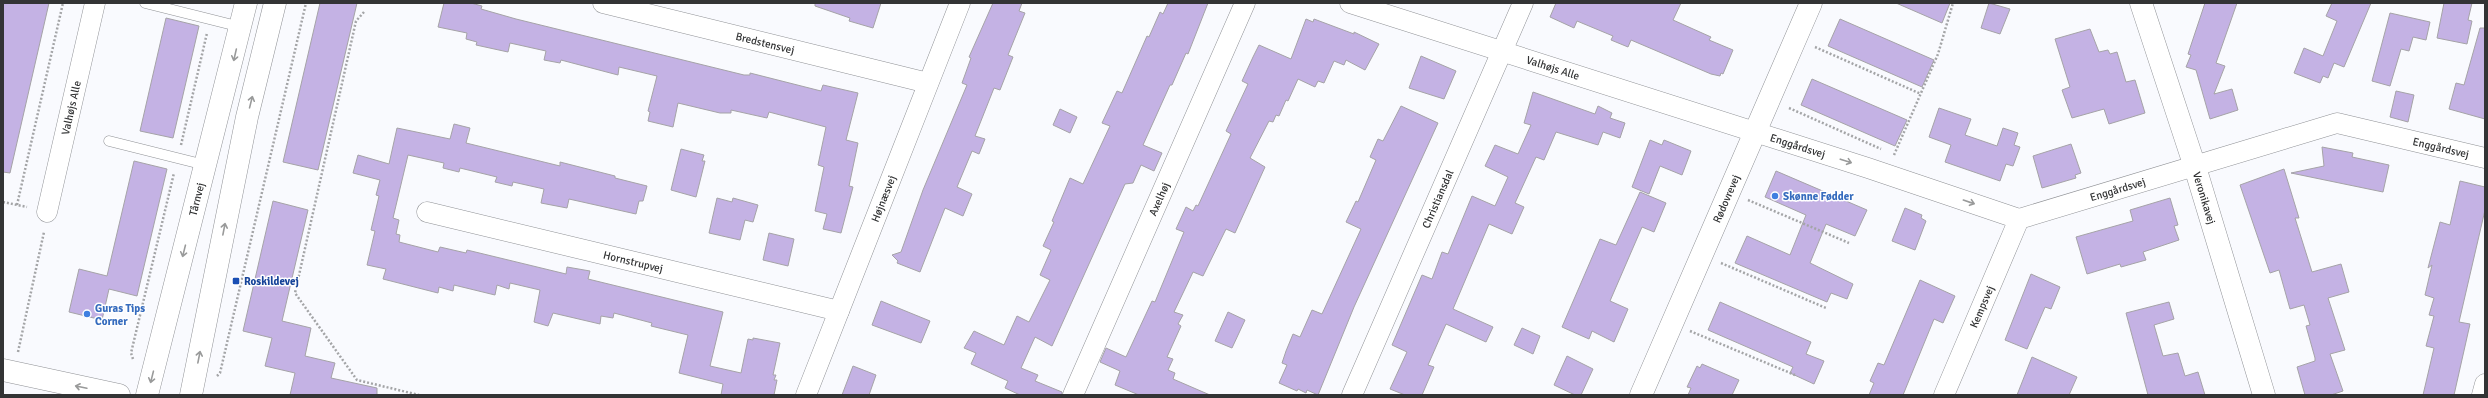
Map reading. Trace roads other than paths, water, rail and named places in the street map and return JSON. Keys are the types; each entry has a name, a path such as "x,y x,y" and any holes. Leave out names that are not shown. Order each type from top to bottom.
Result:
{"street":[{"name":"Valhøjs Alle","path":"47,212 95,3"},
{"name":"Tårnvej","path":"147,395 246,3"},
{"path":"191,395 247,117 275,3"},
{"name":"Bredstensvej","path":"603,3 928,83"},
{"name":"Højnæsvej","path":"806,395 960,3"},
{"name":"Axelhøj","path":"1073,395 1246,3"},
{"name":"Valhøjs Alle","path":"1350,3 1755,132"},
{"name":"Christiansdal","path":"1352,395 1523,3"},
{"name":"Rødovrevej","path":"1641,395 1811,3"},
{"name":"Veronikavej","path":"2141,3 2195,167 2264,395"},
{"name":"Enggårdsvej","path":"1755,132 2019,219 2195,167 2337,122 2485,158"},
{"name":"Hornstrupvej","path":"427,212 839,311"},
{"name":"Kempsvej","path":"1944,395 2019,219"},
{"path":"8,371 120,395"},
{"path":"2482,395 2485,384"}],"lane":[{"path":"145,3 241,27"},
{"path":"109,141 206,165"}],"place":[{"name":"Skønne Fødder","path":"1775,196"},
{"name":"Roskildevej","path":"236,281"},
{"name":"Guras Tips Corner","path":"87,314"}]}
